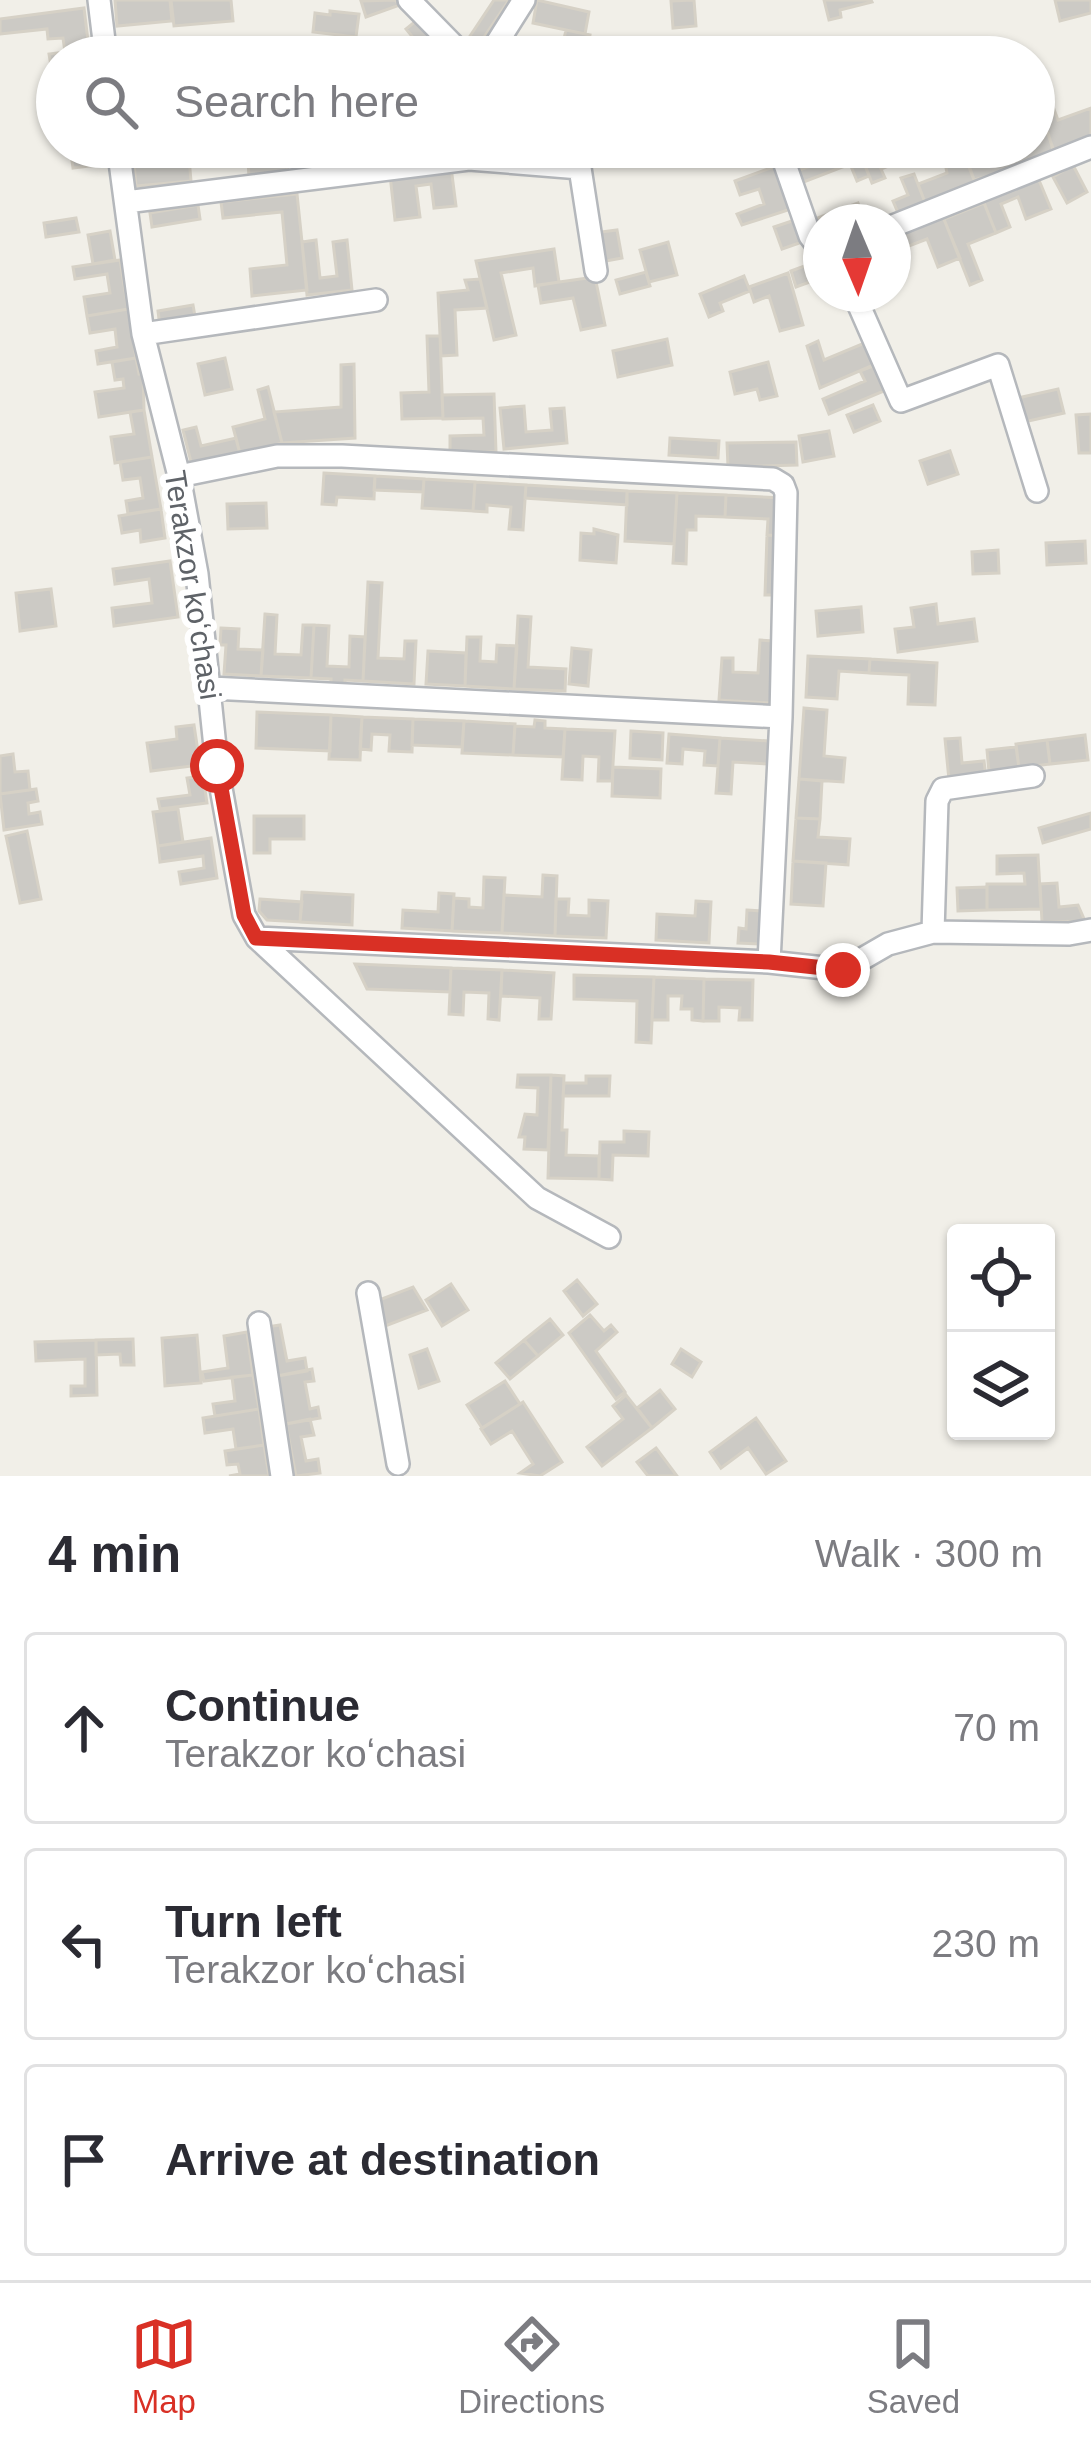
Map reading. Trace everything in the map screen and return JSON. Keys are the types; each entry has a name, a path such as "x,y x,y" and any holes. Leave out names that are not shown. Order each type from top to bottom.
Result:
{"street":[{"path":"99,0 103,36"},
{"path":"410,0 445,36"},
{"path":"501,36 524,0"},
{"path":"1055,161 1091,147"},
{"name":"Terakzor koʻchasi","path":"121,168 143,334 179,476 197,574 217,766 244,915 256,938"},
{"path":"125,202 364,168"},
{"path":"580,168 596,271"},
{"path":"786,168 803,216"},
{"path":"911,219 1038,168"},
{"path":"143,334 376,300"},
{"path":"862,312 901,401 998,365 1037,491"},
{"path":"179,476 277,456 342,456 773,479 786,493 782,717 769,962"},
{"path":"211,688 782,717"},
{"path":"933,932 937,801 943,789 1033,776"},
{"path":"256,938 769,962 843,970 888,944 933,932 1091,931"},
{"path":"256,938 537,1198 609,1237"},
{"path":"368,1293 398,1464"},
{"path":"259,1324 282,1476"}],"building":[{"path":"115,0 170,0 172,21 117,26"},
{"path":"171,0 231,0 233,21 174,26"},
{"path":"395,0 400,5 366,17 361,1"},
{"path":"494,0 509,0 485,36 470,36"},
{"path":"537,0 589,12 585,34 533,23"},
{"path":"694,0 696,26 673,28 671,1"},
{"path":"824,0 872,2 840,10 841,17 829,20"},
{"path":"1055,0 1091,0 1091,13 1060,21"},
{"path":"84,8 87,36 48,36 47,29 0,34 0,19"},
{"path":"330,11 359,14 356,36 313,32 315,13 330,15"},
{"path":"417,20 431,36 412,36 406,29"},
{"path":"1091,108 1091,138 1055,151 1055,112 1058,120"},
{"path":"1073,165 1087,192 1067,203 1053,177"},
{"path":"134,168 190,168 191,181 136,186"},
{"path":"248,168 288,168 288,177 249,179"},
{"path":"451,168 456,206 434,208 431,184 416,186 420,217 395,220 390,175"},
{"path":"780,168 794,208 742,225 737,214 764,204 759,189 740,195 735,181"},
{"path":"805,168 840,168 801,183 797,171"},
{"path":"852,168 866,168 869,176 857,181"},
{"path":"866,168 884,168 885,178 872,183"},
{"path":"946,168 970,168 976,185 926,205 918,184 947,173"},
{"path":"969,168 1016,168 974,180"},
{"path":"1036,173 1051,209 1026,219 1018,197 1001,204 1010,227 996,233 981,195"},
{"path":"914,174 926,205 911,211 911,204 894,204 908,195 901,178"},
{"path":"297,194 307,290 252,296 250,269 287,265 282,212 223,218 221,202"},
{"path":"984,203 996,233 968,244 982,280 970,285 944,219"},
{"path":"198,205 200,219 152,227 150,213"},
{"path":"943,217 960,258 938,267 927,239 911,245 911,229"},
{"path":"76,218 79,232 46,237 44,223"},
{"path":"798,219 803,242 782,249 774,227"},
{"path":"617,230 622,258 606,261 601,232"},
{"path":"110,231 115,260 93,264 88,235"},
{"path":"316,240 320,278 337,276 333,242 347,240 352,290 307,295 302,242"},
{"path":"668,242 677,275 649,282 640,250"},
{"path":"554,249 559,282 535,286 533,268 501,273 516,335 494,340 476,261"},
{"path":"120,260 128,309 87,316 84,297 110,293 107,274 75,279 73,267"},
{"path":"803,267 803,284 796,287 791,271"},
{"path":"646,272 650,286 620,294 616,280"},
{"path":"788,273 803,325 780,331 769,296 754,302 749,287"},
{"path":"744,276 750,291 720,303 723,311 709,317 700,294"},
{"path":"595,277 605,325 581,330 573,298 541,303 538,285"},
{"path":"480,279 487,308 455,310 457,355 441,356 438,293 468,290 465,280"},
{"path":"193,305 196,322 160,327 158,311"},
{"path":"128,309 136,358 98,364 96,351 117,347 115,329 90,333 87,316"},
{"path":"427,336 440,336 443,418 402,419 401,393 429,392"},
{"path":"667,339 672,365 618,377 613,351"},
{"path":"818,341 824,360 867,342 876,364 820,388 807,346"},
{"path":"136,358 139,374 143,373 144,410 99,417 95,392 124,388 123,379 115,380 112,362"},
{"path":"225,358 232,389 205,395 198,364"},
{"path":"768,362 777,396 760,400 757,389 735,394 730,372"},
{"path":"354,364 355,438 282,443 274,412 341,407 341,365"},
{"path":"873,366 884,391 829,414 823,399 865,381 860,371"},
{"path":"268,387 282,443 240,454 233,427 265,419 258,390"},
{"path":"1058,389 1064,413 1024,422 1018,398"},
{"path":"494,394 496,452 450,452 450,436 484,435 483,418 443,419 442,395"},
{"path":"873,405 880,421 854,432 847,415"},
{"path":"524,406 526,432 552,430 550,409 564,408 567,443 504,449 500,408"},
{"path":"144,410 152,457 115,463 111,437 134,434 130,412"},
{"path":"1091,414 1091,453 1079,453 1076,415"},
{"path":"196,427 201,446 236,438 240,454 192,466 183,430"},
{"path":"829,431 834,456 803,462 799,436"},
{"path":"670,438 719,441 718,458 669,455"},
{"path":"796,442 797,465 728,467 727,443"},
{"path":"950,451 958,474 928,484 920,461"},
{"path":"152,457 161,509 128,514 126,501 143,498 140,478 123,480 120,462"},
{"path":"324,473 375,476 374,499 337,497 336,505 322,504"},
{"path":"375,476 424,479 423,492 374,490"},
{"path":"424,479 475,482 473,511 422,508"},
{"path":"475,482 526,485 523,530 509,529 511,507 487,505 487,512 473,511"},
{"path":"526,485 627,491 627,505 525,498"},
{"path":"627,491 677,493 674,544 625,541"},
{"path":"677,493 726,495 725,517 696,516 696,530 687,530 686,564 673,563"},
{"path":"726,495 782,498 780,536 767,535 768,519 725,517"},
{"path":"266,503 267,528 228,529 227,504"},
{"path":"161,509 165,538 141,542 140,530 122,533 119,516"},
{"path":"594,529 618,535 616,563 580,560 581,533 594,534"},
{"path":"767,535 780,536 777,595 765,595"},
{"path":"1085,541 1086,563 1047,565 1046,543"},
{"path":"998,550 999,573 973,574 972,552"},
{"path":"170,561 178,617 114,626 112,608 152,603 149,579 115,584 113,569"},
{"path":"368,582 382,583 378,658 404,659 405,641 416,641 414,684 363,681"},
{"path":"51,589 56,626 20,631 16,593"},
{"path":"936,604 938,624 974,619 977,641 898,652 895,629 914,627 911,608"},
{"path":"861,607 863,632 818,636 816,611"},
{"path":"265,614 277,615 275,654 301,655 303,625 314,625 311,678 261,676"},
{"path":"518,616 531,617 528,667 566,669 565,691 514,689"},
{"path":"314,625 329,626 327,666 349,667 350,636 365,637 363,681 345,680 345,688 331,687 331,679 311,678"},
{"path":"221,628 239,629 238,649 263,650 261,676 224,674 226,645 220,645"},
{"path":"467,637 481,637 480,661 496,662 497,645 517,646 514,689 465,686"},
{"path":"760,640 773,641 770,703 719,700 722,658 733,658 733,672 758,673"},
{"path":"572,648 591,650 588,686 569,684"},
{"path":"428,651 466,653 465,686 426,684"},
{"path":"808,656 870,659 869,673 839,671 837,699 806,697"},
{"path":"870,659 937,663 935,705 908,704 909,675 869,673"},
{"path":"804,708 827,710 824,756 845,758 843,782 799,779"},
{"path":"257,712 331,715 330,751 256,748"},
{"path":"331,715 362,717 360,760 329,759"},
{"path":"362,717 413,719 412,752 389,751 390,735 372,734 371,750 360,749"},
{"path":"413,719 464,721 462,747 412,745"},
{"path":"535,720 545,721 545,728 565,729 563,757 513,755 515,726 534,727"},
{"path":"464,721 515,724 513,755 462,753"},
{"path":"194,725 200,765 151,771 147,743 177,739 176,727"},
{"path":"565,729 615,731 612,781 598,781 599,757 583,756 582,780 562,779"},
{"path":"631,731 663,733 662,760 630,758"},
{"path":"669,734 720,738 718,766 704,765 705,751 683,749 682,764 667,763"},
{"path":"1085,735 1088,760 1050,764 1047,740"},
{"path":"720,738 769,741 768,764 733,762 731,794 716,793"},
{"path":"960,738 962,763 984,761 986,777 949,780 945,739"},
{"path":"1047,740 1050,764 1019,768 1016,744"},
{"path":"1016,747 1019,768 989,772 987,750"},
{"path":"13,754 15,772 28,771 30,790 0,794 0,756"},
{"path":"613,767 661,769 660,798 612,796"},
{"path":"203,776 207,803 160,809 158,799 190,795 187,778"},
{"path":"799,779 822,781 820,819 796,818"},
{"path":"36,789 38,801 28,803 29,814 40,812 42,824 4,830 0,794"},
{"path":"178,809 183,842 158,846 153,812"},
{"path":"1091,813 1091,829 1043,843 1039,828"},
{"path":"254,816 304,816 304,839 270,839 270,853 254,853"},
{"path":"796,818 820,819 818,837 850,839 848,865 793,861"},
{"path":"27,831 41,899 20,903 6,836"},
{"path":"211,838 217,878 181,884 179,872 204,868 203,856 160,862 158,846"},
{"path":"1038,855 1041,909 987,910 987,884 1025,884 1024,873 997,874 997,856"},
{"path":"793,861 826,863 823,906 791,904"},
{"path":"543,875 557,876 555,936 502,933 504,895 542,897"},
{"path":"484,877 505,878 502,933 452,931 454,898 469,899 469,907 483,908"},
{"path":"1057,883 1059,907 1078,905 1085,921 1042,922 1040,884"},
{"path":"987,887 987,910 958,911 957,888"},
{"path":"302,892 353,895 352,925 300,922"},
{"path":"439,893 454,894 452,931 402,928 403,910 438,912"},
{"path":"260,899 302,902 300,922 267,920 259,911"},
{"path":"556,899 569,899 568,915 589,916 589,900 608,901 606,938 555,936"},
{"path":"696,901 711,902 709,943 656,940 657,914 695,916"},
{"path":"747,910 761,911 759,944 738,943 739,928 746,929"},
{"path":"355,964 451,968 450,992 367,989"},
{"path":"451,968 502,970 499,1020 488,1019 489,993 464,992 463,1015 449,1014"},
{"path":"502,970 554,973 551,1019 539,1019 540,998 501,996"},
{"path":"574,975 654,977 651,1043 636,1042 637,1001 574,999"},
{"path":"654,977 704,979 703,1021 692,1020 692,1009 681,1009 682,996 668,996 668,1020 652,1020"},
{"path":"704,979 753,980 752,1020 739,1020 740,1008 719,1007 719,1021 703,1021"},
{"path":"518,1075 551,1075 548,1150 524,1149 525,1137 519,1137 525,1114 537,1115 538,1088 517,1087"},
{"path":"551,1075 564,1076 566,1155 599,1156 599,1179 548,1178"},
{"path":"586,1076 610,1076 609,1096 563,1096 564,1083 586,1083"},
{"path":"624,1131 649,1132 648,1156 613,1155 612,1180 599,1179 600,1142 624,1142"},
{"path":"577,1280 597,1304 583,1316 564,1291"},
{"path":"451,1284 468,1310 442,1326 426,1300"},
{"path":"413,1287 427,1310 380,1328 374,1302"},
{"path":"590,1315 604,1331 611,1325 617,1332 596,1351 625,1392 616,1399 569,1333"},
{"path":"550,1319 563,1335 538,1356 524,1340"},
{"path":"280,1325 287,1361 305,1358 307,1371 277,1376 267,1327"},
{"path":"247,1332 253,1375 204,1381 202,1372 228,1368 224,1336"},
{"path":"197,1335 201,1383 165,1386 162,1338"},
{"path":"133,1339 134,1365 121,1365 120,1354 96,1355 96,1340"},
{"path":"96,1340 97,1395 71,1396 71,1386 85,1386 85,1359 36,1361 35,1342"},
{"path":"524,1340 538,1356 510,1379 496,1363"},
{"path":"427,1349 439,1381 419,1388 410,1355"},
{"path":"681,1349 701,1362 692,1377 672,1364"},
{"path":"312,1369 314,1381 305,1382 310,1409 318,1407 320,1418 286,1424 277,1376"},
{"path":"253,1375 259,1409 215,1416 213,1404 235,1401 232,1377"},
{"path":"505,1381 520,1404 482,1428 467,1405"},
{"path":"660,1390 675,1409 652,1428 637,1408"},
{"path":"626,1395 652,1428 602,1466 587,1447 623,1419 613,1406"},
{"path":"523,1402 562,1462 540,1476 520,1473 533,1464 512,1431 491,1444 481,1429"},
{"path":"259,1409 264,1445 236,1449 233,1429 205,1433 203,1418"},
{"path":"756,1418 786,1461 766,1474 748,1448 721,1468 710,1452"},
{"path":"310,1419 314,1435 301,1437 306,1461 318,1459 320,1473 296,1476 286,1424"},
{"path":"264,1445 269,1476 229,1476 240,1474 238,1464 227,1465 225,1451"},
{"path":"656,1448 677,1476 648,1476 637,1462"}],"route":[{"path":"217,766 244,915 256,938 769,962 843,970"}]}
